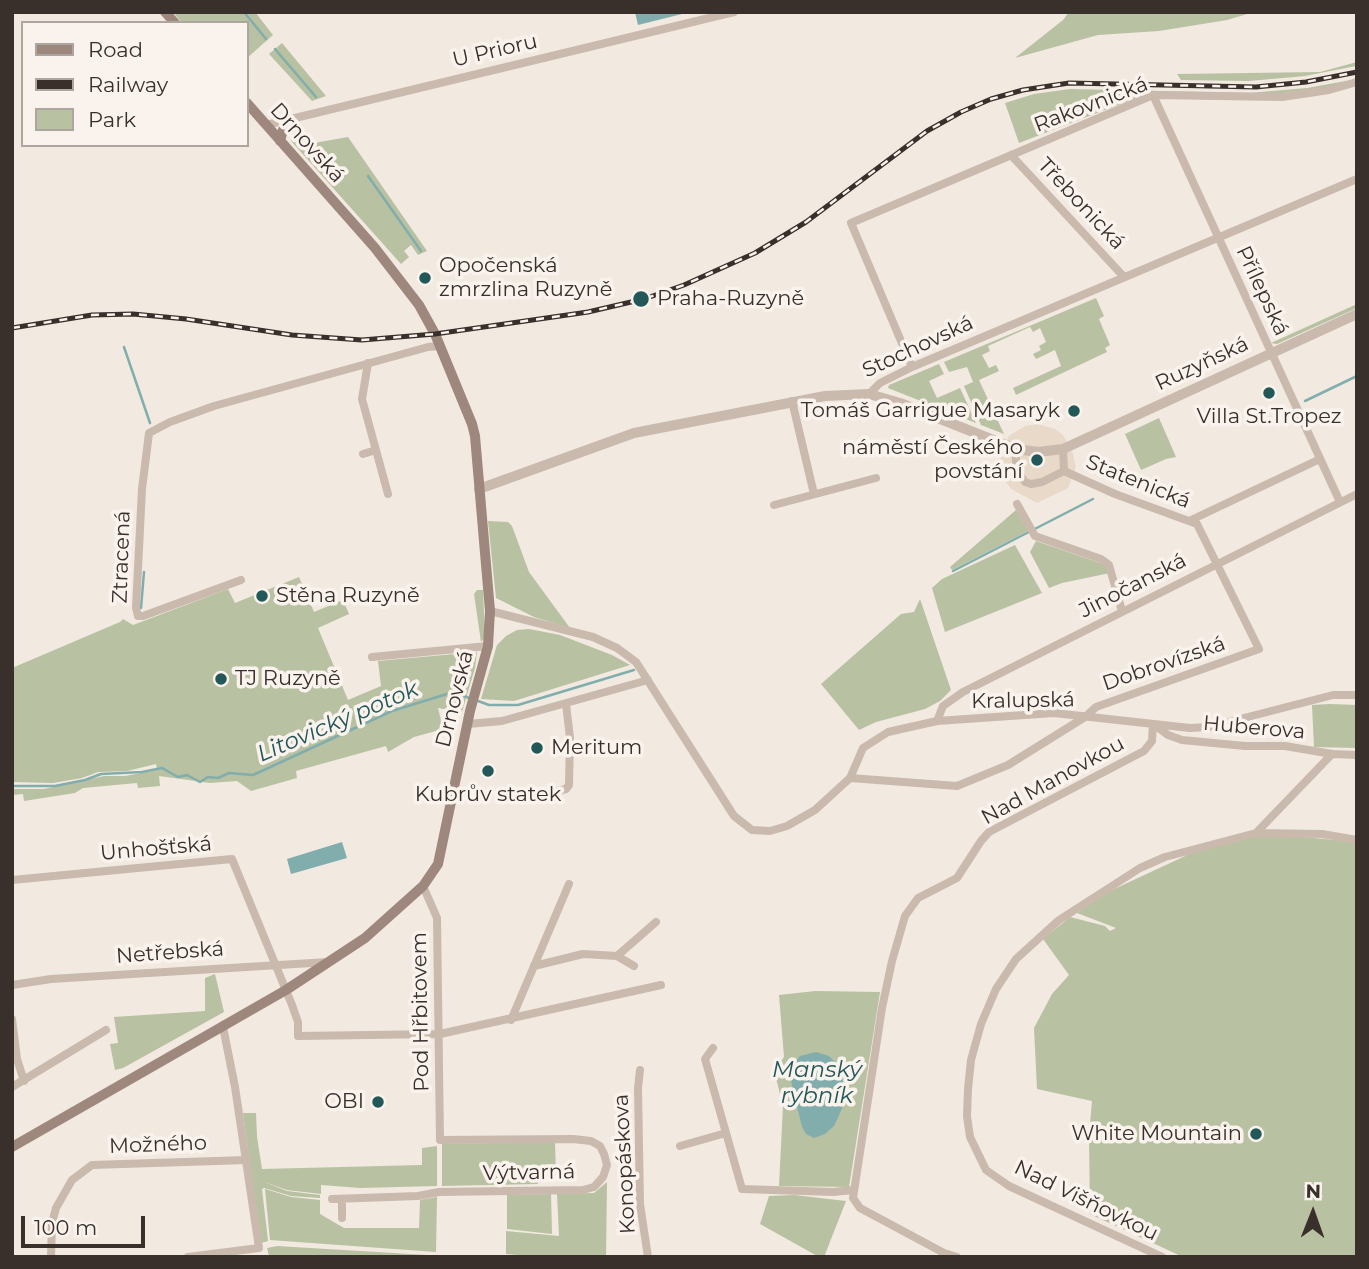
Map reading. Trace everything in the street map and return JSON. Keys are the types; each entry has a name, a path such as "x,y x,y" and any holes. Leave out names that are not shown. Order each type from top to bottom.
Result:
{"main road":[{"name":"Drnovská","path":"12,1147 331,962 365,938 423,886 438,864 470,711 488,646 490,611 474,430 440,346 419,305 393,270 248,104"},
{"path":"281,141 289,118"}],"street":[{"name":"U Prioru","path":"265,125 734,12"},
{"name":"Rakovnická","path":"912,367 851,223 1153,95 1282,97 1329,90 1357,82"},
{"name":"Přílepská","path":"1153,95 1340,502"},
{"name":"Třebonická","path":"1011,155 1124,277"},
{"name":"Stochovská","path":"479,489 634,433 792,401 869,394 880,383 912,367 1357,179"},
{"name":"Ruzyňská","path":"1063,449 1357,314"},
{"path":"388,494 362,399 368,363 440,346"},
{"name":"Ztracená","path":"241,580 138,616 136,608 142,489 149,433 170,422 214,406 368,363"},
{"path":"869,394 900,403 1016,449 1038,452 1063,449 1064,471 1041,482 1025,482 1016,469 1016,449"},
{"path":"792,401 814,494"},
{"path":"363,454 376,450"},
{"path":"1189,521 1320,459"},
{"name":"Statenická","path":"1064,471 1115,494 1197,524 1259,649"},
{"path":"774,505 876,478"},
{"name":"Jinočanská","path":"937,721 943,706 963,692 1357,494"},
{"path":"1017,504 1035,536 1101,559 1109,565 1122,611"},
{"path":"468,724 502,721 648,680 636,662 617,648 593,637 490,611"},
{"path":"372,657 488,646"},
{"name":"Dobrovízská","path":"850,778 957,786 1008,765 1085,717 1096,707 1259,649"},
{"name":"Kralupská","path":"648,680 734,816 752,830 770,831 788,826 815,810 850,778 863,748 888,732 937,721 1054,713 1190,728 1209,727 1333,695 1357,695"},
{"path":"535,796 566,789 569,785 570,738 566,704"},
{"name":"Huberova","path":"1153,724 1168,735 1182,740 1245,746 1285,746 1332,754 1357,755"},
{"name":"Nad Manovkou","path":"853,1190 884,996 905,916 910,907 918,898 957,878 989,832 1144,751 1152,741 1153,724"},
{"path":"1256,833 1332,754"},
{"path":"1256,833 1322,835 1357,840"},
{"name":"Nad Višňovkou","path":"1162,1257 1009,1186 986,1170 970,1137 967,1116 971,1060 981,1024 996,989 1016,959 1059,920 1140,868 1165,857 1256,833"},
{"name":"Unhošťská","path":"12,880 232,859 275,965"},
{"path":"511,1020 569,884"},
{"name":"Pod Hřbitovem","path":"423,886 437,918 440,1140"},
{"path":"617,956 656,922"},
{"path":"534,966 583,954 617,956 634,966"},
{"name":"Netřebská","path":"12,985 51,979 331,962"},
{"path":"275,965 298,1022 298,1036 440,1034 661,985"},
{"path":"12,1019 17,1059 24,1081"},
{"path":"188,1257 259,1248 247,1160 223,1027"},
{"path":"12,1087 106,1030"},
{"path":"713,1048 705,1059 742,1189 833,1192 853,1190 853,1198 860,1208 944,1253 957,1257"},
{"name":"Konopáskova","path":"640,1070 640,1204 648,1257"},
{"path":"680,1146 726,1133"},
{"name":"Výtvarná","path":"332,1199 418,1196 439,1192 583,1190 594,1187 603,1177 607,1165 600,1146 584,1139 440,1140"},
{"name":"Možného","path":"51,1257 52,1223 59,1202 72,1180 92,1165 247,1160"},
{"path":"342,1199 342,1218"}],"green space":[{"path":"173,12 255,12 273,35 248,57 248,21 180,21"},
{"path":"1069,12 1254,12 1227,20 1159,31 1098,35 1015,58 1063,20"},
{"path":"282,43 326,96 312,101 269,54"},
{"path":"1357,62 1357,66 1305,76 1249,81 1181,80 1177,74 1320,72"},
{"path":"1357,79 1328,87 1283,93 1256,94 1149,93 1019,143 1005,103 1034,94 1070,89 1249,93 1307,88"},
{"path":"296,127 303,145 348,137 427,251 418,255 411,245 404,251 409,257 401,264 291,141"},
{"path":"1096,298 1104,316 1099,319 1110,345 1105,348 1107,352 1016,395 1013,388 1061,366 1055,350 1036,359 1033,354 1041,350 1039,346 1046,342 1040,328 1033,332 1030,327 988,346 990,351 982,355 989,368 996,365 999,371 979,380 1004,434 981,425 964,386 973,382 967,367 949,372 944,362"},
{"path":"1357,304 1357,308 1277,344 1271,343"},
{"path":"939,364 944,374 929,381 937,398 960,388 976,423 888,388 889,385"},
{"path":"1159,418 1176,457 1141,470 1125,434"},
{"path":"1016,510 1028,531 952,570 950,567"},
{"path":"488,521 508,522 512,526 529,572 570,628 534,617 496,598"},
{"path":"1036,541 1103,564 1110,573 1049,588 1030,552"},
{"path":"1015,545 1042,593 945,632 932,588 942,579"},
{"path":"299,577 314,612 343,600 349,614 318,628 348,700 381,686 378,661 477,652 462,712 438,708 443,729 414,737 388,752 386,746 296,771 297,778 251,791 237,781 210,783 159,776 160,786 138,788 137,783 83,788 75,793 24,801 23,794 12,795 14,789 44,789 104,776 125,776 157,770 156,764 127,771 98,772 53,783 12,782 12,668 123,619 133,625 228,589 235,603"},
{"path":"477,590 483,590 485,637 481,642 474,594"},
{"path":"920,599 951,690 940,701 925,709 876,722 859,730 821,684 901,614 914,612"},
{"path":"529,629 560,635 612,655 630,665 514,701 481,699 497,645 517,630"},
{"path":"1312,705 1357,705 1357,748 1314,747"},
{"path":"1292,836 1357,842 1357,1257 1183,1257 1090,1214 1089,1135 1092,1101 1037,1089 1034,1028 1052,994 1069,975 1043,939 1070,917 1105,926 1110,931 1116,928 1077,913 1110,891 1198,850 1248,837"},
{"path":"215,974 224,1012 115,1070 110,1044 118,1043 114,1017 205,1011 205,978"},
{"path":"815,991 880,992 849,1187 779,1186 783,1106 773,1066 780,1063 784,1057 779,995"},
{"path":"243,1113 256,1113 262,1169 422,1165 422,1148 437,1146 437,1186 360,1188 321,1185 321,1194 287,1190 262,1181 287,1191 320,1195 320,1198 291,1196 262,1189 268,1241 261,1243"},
{"path":"555,1142 556,1175 544,1178 537,1184 442,1186 442,1144"},
{"path":"607,1182 606,1257 506,1254 506,1231 559,1236 557,1194 594,1193"},
{"path":"265,1189 291,1197 320,1200 320,1214 344,1228 419,1228 420,1200 437,1197 436,1252 270,1240"},
{"path":"551,1194 552,1234 507,1229 507,1195"},
{"path":"794,1195 846,1201 824,1257 819,1257 760,1224 769,1196"},
{"path":"277,1246 430,1257 265,1257 269,1256 267,1248"}],"shaded area":[{"name":"náměstí Českého povstání","path":"1038,424 1055,429 1063,435 1073,454 1076,467 1068,488 1037,503 1011,489 1003,478 999,465 1000,453 1009,436 1025,426"}],"water":[{"path":"635,12 690,12 638,25"},
{"path":"342,842 347,858 291,874 287,859"},
{"name":"Manský rybník","path":"816,1052 829,1056 835,1062 842,1076 845,1102 834,1126 825,1134 814,1138 806,1134 802,1127 791,1081 791,1067 800,1056"}],"waterway":[{"path":"244,12 266,39"},
{"path":"275,49 316,97"},
{"path":"368,176 421,251"},
{"path":"124,347 150,423"},
{"name":"Litovický potok","path":"1305,401 1357,376"},
{"name":"Litovický potok","path":"953,571 1093,499"},
{"path":"141,608 144,572"},
{"name":"Litovický potok","path":"478,701 489,705 518,705 634,670"},
{"name":"Litovický potok","path":"12,786 55,786 101,774 162,768 178,777 187,775 200,782 208,777 218,778 229,773 253,775 392,711 447,694 460,694 471,699"}],"railway":[{"path":"12,328 92,315 133,314 292,335 362,340 435,334 588,312 644,299 684,285 755,253 806,222 927,131 991,99 1023,90 1069,83 1256,87 1306,82 1357,72"}],"place":[{"name":"Opočenská zmrzlina Ruzyně","path":"425,278"},
{"name":"Praha-Ruzyně","path":"641,299"},
{"name":"Villa St.Tropez","path":"1269,393"},
{"name":"Tomáš Garrigue Masaryk","path":"1074,411"},
{"name":"náměstí Českého povstání","path":"1037,460"},
{"name":"Stěna Ruzyně","path":"262,596"},
{"name":"TJ Ruzyně","path":"221,679"},
{"name":"Meritum","path":"537,748"},
{"name":"Kubrův statek","path":"488,771"},
{"name":"OBI","path":"378,1102"},
{"name":"White Mountain","path":"1256,1134"}]}
